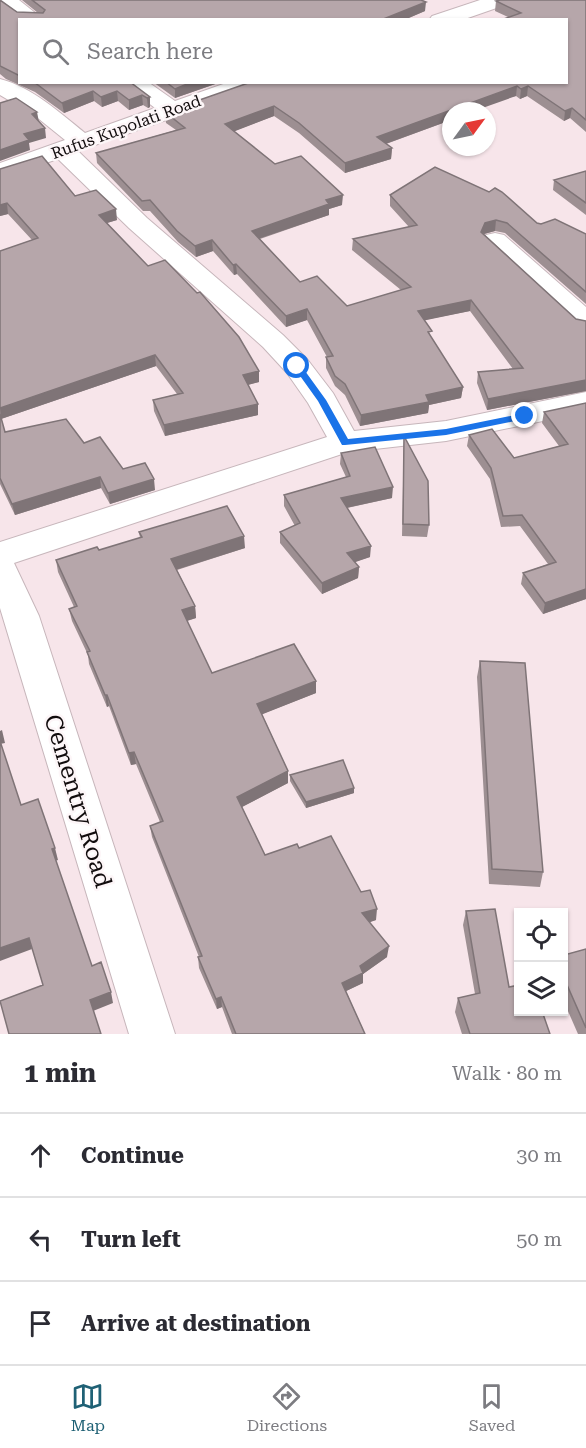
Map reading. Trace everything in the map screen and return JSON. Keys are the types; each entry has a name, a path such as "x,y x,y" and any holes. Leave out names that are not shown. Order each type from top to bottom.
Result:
{"street":[{"path":"6,0 31,18"},
{"path":"433,11 459,13 501,0"},
{"path":"135,84 171,109"},
{"name":"Rufus Kupolati Road","path":"0,171 246,84"},
{"path":"0,86 42,110 138,224 289,358 322,400 345,442"},
{"path":"495,241 586,322"},
{"path":"0,555 345,442 446,432 586,402"},
{"name":"Cementry Road","path":"0,569 21,616 152,1034"}],"building":[{"path":"0,0 17,12 43,13 45,10 32,0 421,0 426,2 386,18 18,18 18,75 0,66"},
{"path":"586,0 586,120 572,108 565,111 528,86 521,89 517,86 473,102 442,102 442,113 377,137 392,148 345,163 299,123 274,106 225,124 275,164 301,156 343,195 326,200 329,204 252,231 300,282 317,276 347,306 411,287 353,239 417,225 390,195 435,167 489,192 495,188 537,223 541,224 555,219 586,234 586,292 507,223 496,220 485,223 481,232 576,319 586,321 586,380 488,399 478,372 523,368 471,300 418,311 432,331 428,332 463,387 426,395 429,402 361,415 345,384 335,376 326,357 333,356 307,309 286,316 236,264 233,265 212,240 195,246 177,231 150,200 142,201 96,153 185,128 165,112 245,84 568,84 568,18 507,18 521,13 496,1"},
{"path":"37,84 133,84 150,97 142,95 129,100 117,91 101,97 93,91 62,103"},
{"path":"169,84 187,84 175,89"},
{"path":"16,98 37,112 32,114 45,128 24,134 29,140 0,150 0,103"},
{"path":"42,156 75,196 96,190 116,209 99,215 148,266 165,260 197,293 200,292 239,337 259,371 243,375 258,404 164,425 153,400 183,393 155,355 0,408 0,251 38,238 7,203 0,205 0,169"},
{"path":"586,171 586,203 554,180"},
{"path":"586,403 586,589 545,603 523,573 556,562 522,515 503,516 491,468 469,435 492,429 514,458 568,444 544,412"},
{"path":"0,414 5,432 66,419 84,443 100,437 123,469 145,463 154,479 108,493 100,477 12,504 0,478"},
{"path":"404,436 428,481 429,525 403,524"},
{"path":"375,447 393,487 341,498 371,546 347,553 359,567 322,583 280,532 300,523 284,495 350,476 341,453"},
{"path":"227,506 244,536 171,559 195,606 182,610 212,673 294,644 316,681 257,704 288,771 237,797 265,855 297,844 299,848 331,836 361,892 370,890 377,909 362,913 389,946 360,966 363,973 342,983 365,1034 236,1034 221,997 216,999 198,957 202,956 150,826 163,821 134,752 129,753 107,695 105,695 87,652 90,651 69,609 77,606 56,560 97,547 99,550 142,537 139,532"},
{"path":"480,661 525,663 543,872 492,869"},
{"path":"0,741 21,805 38,799 55,848 52,849 92,966 101,962 111,992 90,1000 101,1034 9,1034 0,1001 43,985 29,938 0,948"},
{"path":"343,760 354,788 306,802 290,775"},
{"path":"495,909 509,987 514,986 514,1016 544,1016 550,1034 470,1034 458,998 480,993 466,911"},
{"path":"586,949 586,1028 568,987 568,954"}],"route":[{"path":"297,366 322,400 345,442 446,432 525,416"}]}
